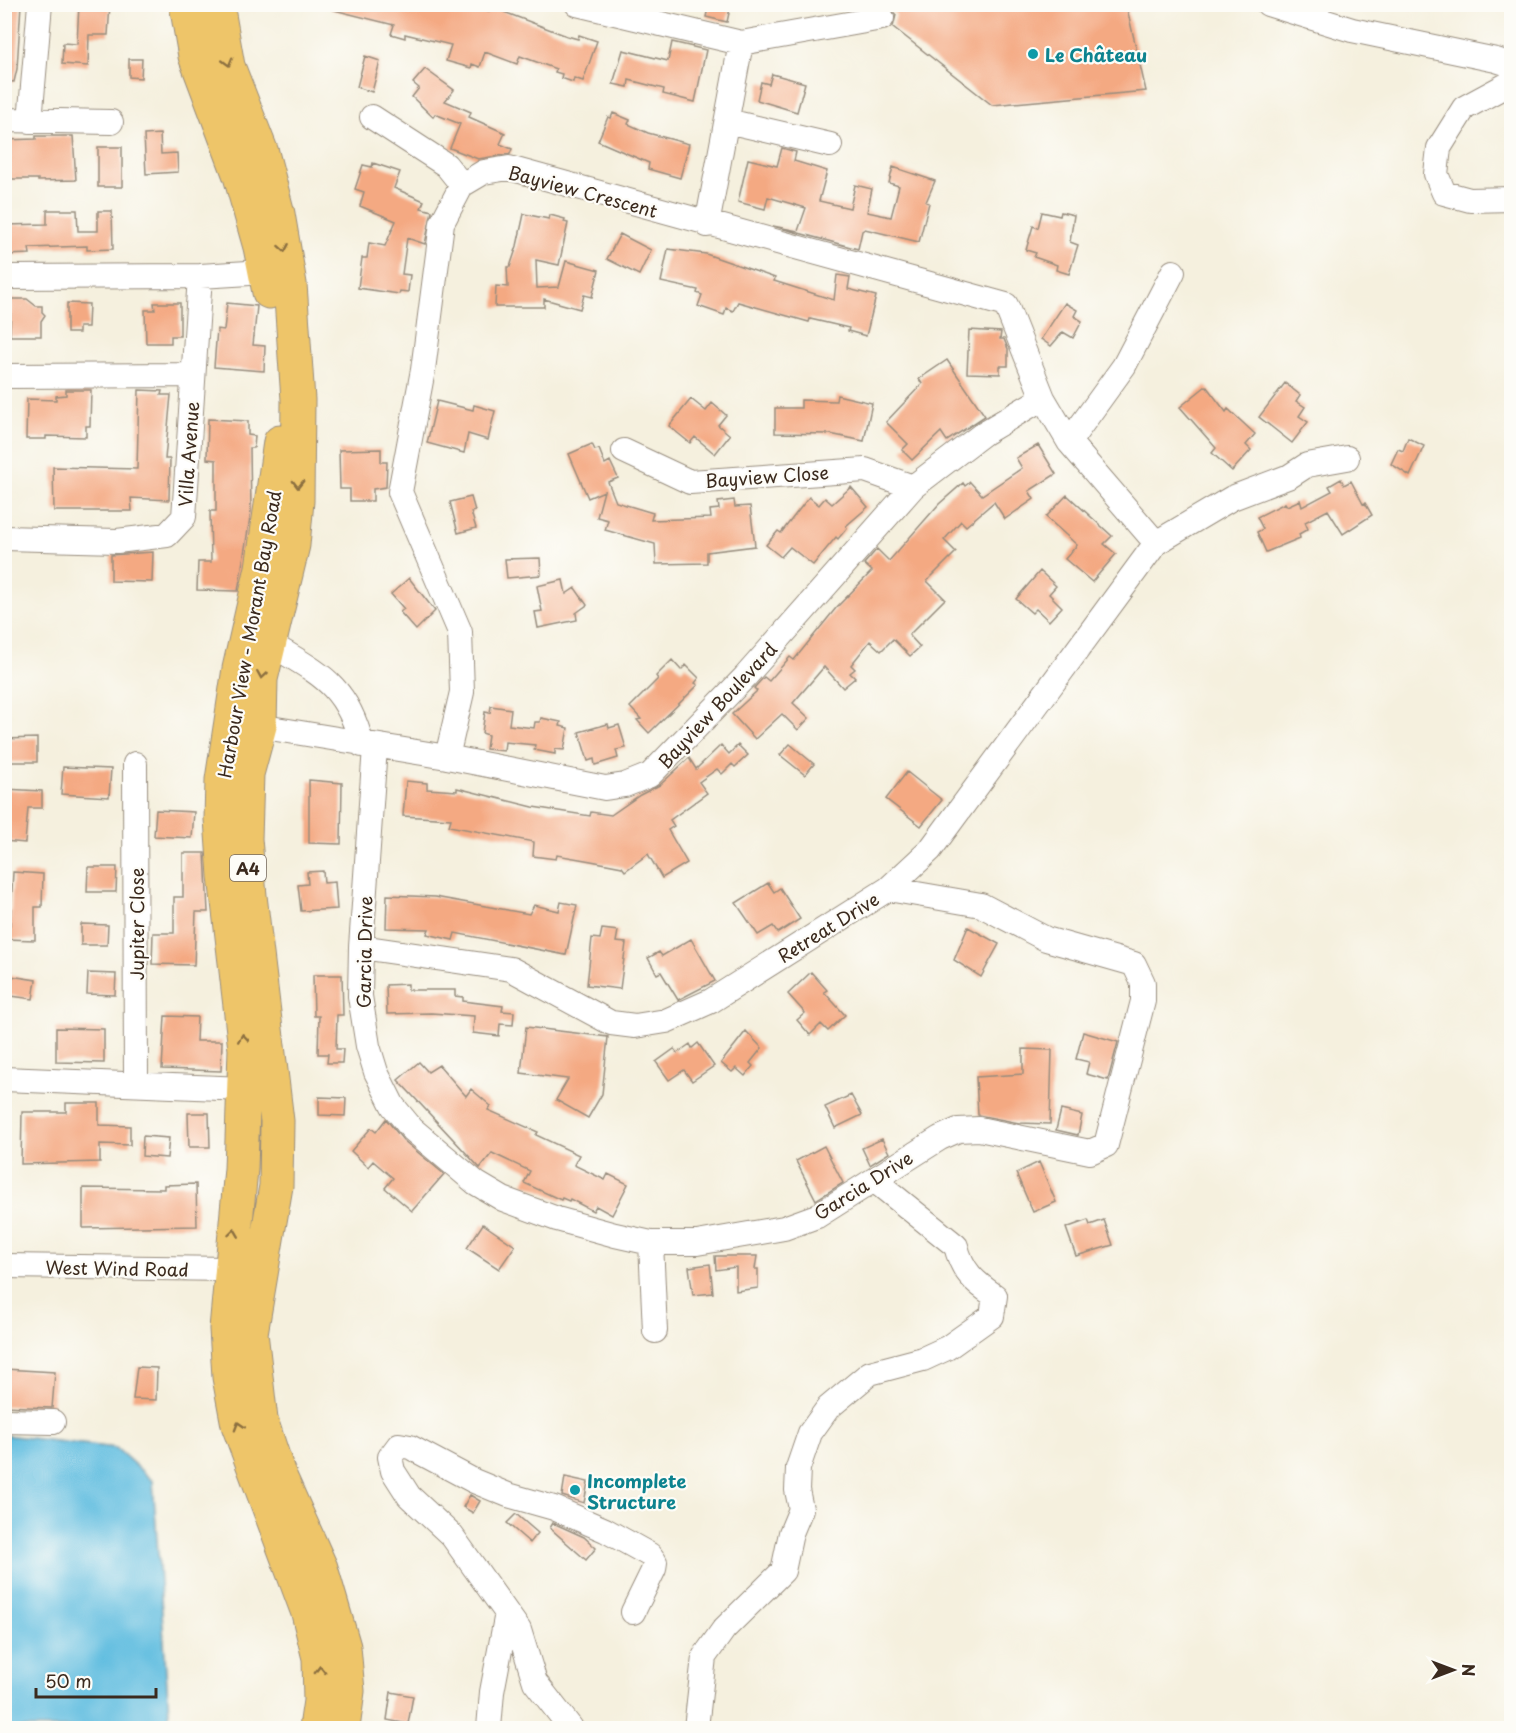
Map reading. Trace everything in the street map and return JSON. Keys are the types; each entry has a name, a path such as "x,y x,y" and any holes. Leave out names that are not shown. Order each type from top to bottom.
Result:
{"highway":[{"name":"Harbour View - Morant Bay Road","path":"186,4 195,56 225,131 258,190 290,284 296,342 297,501 292,545 261,680 222,780 221,819 245,1049 242,1169 230,1269 226,1329 230,1377 238,1425 308,1613 320,1658 321,1701 316,1728"},
{"name":"Harbour View - Morant Bay Road","path":"217,4 228,66 255,134 265,272 278,339 281,432 262,568 238,669 245,724 247,774 245,839 277,1121 276,1186 251,1333 261,1420 278,1473 321,1568 344,1647 348,1691 343,1728"}],"street":[{"path":"30,121 40,4"},
{"path":"578,4 741,43 882,18"},
{"path":"1268,4 1352,30 1512,65"},
{"path":"707,225 741,43"},
{"path":"1512,82 1464,108 1439,148 1436,174 1444,193 1470,200 1512,199"},
{"path":"372,117 446,165 462,185 442,223 423,370 400,492 460,632 462,692 447,757"},
{"path":"4,120 111,122"},
{"path":"727,121 830,145"},
{"name":"Bayview Crescent","path":"462,185 484,172 509,168 707,225 1006,305 1043,398 1069,442 1156,543"},
{"path":"4,277 200,276 265,272"},
{"path":"1069,442 1124,366 1173,272"},
{"name":"Villa Avenue","path":"4,538 117,541 167,535 184,517 200,276"},
{"path":"4,376 193,375"},
{"name":"Bayview Boulevard","path":"245,724 368,746 447,757 605,788 625,785 650,775 745,677 913,487 984,433 1043,398"},
{"name":"Bayview Close","path":"624,452 690,482 865,470 913,487"},
{"path":"1156,543 1232,498 1290,476 1307,465 1347,458"},
{"name":"Retreat Drive","path":"361,947 511,969 611,1023 635,1026 666,1021 711,1001 888,889 930,850 1156,543"},
{"path":"269,643 326,678 346,701 368,746"},
{"name":"Garcia Drive","path":"368,746 360,996 368,1046 376,1072 393,1106 412,1129 460,1172 502,1199 557,1218 651,1244 697,1243 784,1228 817,1216 940,1138 958,1130 979,1129 1090,1152 1106,1145 1143,1001 1143,983 1134,963 1046,939 981,905 888,889"},
{"name":"Jupiter Close","path":"135,764 136,1083"},
{"path":"4,1079 244,1089"},
{"path":"696,1728 704,1657 724,1629 783,1571 791,1533 801,1509 797,1490 798,1468 810,1433 828,1408 870,1373 922,1359 947,1348 992,1316 995,1296 972,1281 960,1260 956,1246 874,1180"},
{"path":"651,1244 655,1331"},
{"name":"West Wind Road","path":"4,1266 230,1269"},
{"path":"4,1421 53,1422"},
{"path":"571,1728 535,1682 519,1630 452,1536 409,1496 393,1471 390,1457 399,1445 410,1446 474,1481 508,1495 554,1508 605,1530 650,1555 655,1562 654,1569 633,1612"},
{"path":"489,1728 492,1692 507,1613"}],"water":[{"path":"5,1435 116,1448 153,1481 170,1728 5,1728"}],"building":[{"path":"4,4 21,4 17,69 14,82 4,81"},
{"path":"79,4 110,4 108,35 89,35 88,66 62,64 63,43 77,44"},
{"path":"331,4 466,4 489,11 491,4 506,4 504,12 567,36 578,39 579,35 597,41 583,81 574,78 573,82 561,78 562,74 555,72 556,69 520,56 517,64 485,52 480,67 472,64 471,68 446,61 451,45 405,34 405,38 391,34 394,25 330,9"},
{"path":"709,4 731,4 727,22 706,17"},
{"name":"Le Château","path":"886,4 1126,4 1146,91 992,105 893,27 896,15"},
{"path":"672,42 706,50 695,102 663,94 664,89 629,80 628,87 613,84 623,50 668,61"},
{"path":"365,56 380,61 372,92 357,87"},
{"path":"129,59 142,59 141,78 129,77"},
{"path":"425,69 454,90 445,101 471,112 469,117 505,133 500,144 512,149 510,154 478,159 450,148 460,124 435,114 433,117 412,97 419,88 413,83"},
{"path":"772,74 805,83 797,112 757,100 761,82 769,84"},
{"path":"613,113 630,120 628,124 648,133 689,144 680,178 648,169 649,163 598,141 608,117 611,118"},
{"path":"160,134 161,154 177,153 178,172 146,174 144,135"},
{"path":"36,136 73,136 76,180 4,179 4,140 36,139"},
{"path":"98,147 122,147 122,187 98,187"},
{"path":"782,148 796,152 794,161 827,171 819,201 850,208 855,185 872,189 867,212 891,217 899,186 889,183 893,167 935,181 926,202 929,203 919,242 865,229 862,231 858,249 773,226 798,231 806,208 768,197 765,209 738,202 748,159 777,166"},
{"path":"373,163 400,172 394,188 424,201 421,208 432,211 425,244 407,238 402,274 410,275 408,292 400,291 399,294 358,288 362,258 367,258 369,243 385,246 396,221 360,206 364,192 355,189 363,165 372,167"},
{"path":"47,210 77,210 78,231 98,231 98,211 112,211 113,249 87,250 87,246 29,248 30,254 6,255 6,225 47,224"},
{"path":"1042,212 1060,216 1061,212 1074,215 1070,242 1078,245 1069,274 1056,270 1057,265 1034,257 1036,253 1026,250 1033,226 1038,228"},
{"path":"524,214 549,219 550,215 565,219 564,222 568,223 559,265 536,260 537,288 559,287 566,261 599,270 592,297 584,295 580,309 544,299 544,307 495,307 496,286 508,287 507,267 510,267 517,246"},
{"path":"620,234 651,250 639,275 607,259"},
{"path":"668,249 706,254 775,278 774,281 834,300 837,275 850,277 848,289 876,296 866,336 848,331 849,328 810,319 809,322 738,302 733,311 726,308 724,315 698,306 702,295 697,293 698,290 661,282"},
{"path":"11,299 27,299 36,306 42,306 42,312 45,315 41,321 41,336 10,336"},
{"path":"67,303 89,304 88,327 79,327 79,333 67,333"},
{"path":"154,303 180,303 180,336 171,336 171,343 146,343 145,310 155,310"},
{"path":"227,303 257,306 253,345 265,346 264,371 214,367 217,329 224,330"},
{"path":"1065,303 1077,310 1074,316 1082,321 1073,338 1063,332 1051,346 1041,339"},
{"path":"969,330 1001,332 1000,339 1004,339 1008,349 1008,366 1000,366 1000,374 967,373"},
{"path":"947,360 985,416 947,441 941,432 912,460 902,450 908,444 886,422 922,384 919,379"},
{"path":"1285,383 1300,395 1296,401 1305,407 1299,416 1308,422 1292,443 1259,417"},
{"path":"1206,386 1226,412 1228,409 1255,434 1246,445 1251,450 1232,471 1212,453 1216,448 1180,407"},
{"path":"66,390 91,390 90,426 86,426 86,437 46,436 46,439 26,439 27,399 56,400 56,396 66,395"},
{"path":"139,390 162,391 161,395 171,395 165,459 170,459 169,500 131,498 132,511 54,511 53,467 137,469"},
{"path":"837,395 872,403 864,441 830,434 775,433 775,408 801,408 801,400 836,401"},
{"path":"691,399 706,411 712,403 726,415 718,425 730,435 715,454 695,437 690,443 669,426"},
{"path":"437,401 473,410 474,405 495,411 488,440 468,434 464,453 427,443"},
{"path":"208,419 248,421 248,435 255,436 254,448 250,448 251,511 238,591 197,590 198,562 211,562 210,511 216,511 216,460 207,459"},
{"path":"1408,438 1424,446 1410,476 1391,464 1398,449 1403,451"},
{"path":"592,444 595,450 599,449 605,464 610,461 618,478 608,482 616,502 653,513 651,520 711,518 710,510 719,509 718,502 734,500 735,507 750,506 755,546 707,552 707,563 656,564 655,544 605,530 608,520 597,517 604,491 588,498 569,454"},
{"path":"1038,445 1056,474 1029,491 1034,499 1005,519 994,502 966,526 961,521 944,540 956,552 927,581 945,599 909,635 920,647 910,656 893,639 881,651 870,641 851,665 855,669 850,673 855,678 843,688 824,667 793,703 809,718 798,730 782,714 755,739 732,714 757,691 754,688 764,677 769,681 790,657 794,660 836,608 872,571 864,564 877,549 889,561 939,504 963,483 965,486 970,482 982,495 1022,468 1016,458"},
{"path":"381,449 381,462 387,462 386,487 373,489 373,501 350,501 350,489 340,489 339,450"},
{"path":"1341,479 1344,485 1351,481 1363,504 1365,503 1372,515 1343,534 1328,510 1305,522 1308,529 1299,534 1300,538 1266,552 1257,532 1263,529 1257,517 1285,503 1287,506 1300,500 1302,507 1332,491 1329,486"},
{"path":"851,487 868,507 846,526 847,528 838,539 836,537 813,565 790,547 781,557 766,545 778,531 781,533 809,497 819,505 825,498 832,504"},
{"path":"1067,495 1112,536 1104,544 1116,554 1092,582 1065,559 1077,545 1046,517"},
{"path":"471,497 475,511 471,512 476,528 458,533 450,502"},
{"path":"153,552 152,582 111,581 111,555"},
{"path":"540,558 541,575 507,578 505,559"},
{"path":"1040,571 1056,586 1049,594 1062,607 1049,621 1036,609 1032,613 1016,599"},
{"path":"409,578 435,611 416,630 400,612 404,609 391,594"},
{"path":"563,580 566,594 575,588 587,605 576,613 577,620 538,628 535,612 542,611 537,586"},
{"path":"672,660 681,670 686,665 699,678 695,683 698,685 649,733 637,720 641,719 630,707 658,679 656,676"},
{"path":"491,706 511,709 509,725 534,728 535,722 540,722 541,718 561,722 560,726 568,728 564,750 555,749 555,754 534,750 535,745 505,742 504,751 486,749 488,735 482,733 485,712 490,713"},
{"path":"608,724 609,728 619,725 626,748 616,750 618,758 595,765 594,759 588,761 579,732"},
{"path":"37,738 37,762 4,762 4,739"},
{"path":"790,744 814,764 805,775 780,755"},
{"path":"721,745 729,754 738,745 748,755 735,767 732,764 722,774 717,769 699,782 707,793 670,820 674,826 668,830 687,863 662,878 648,854 625,871 622,867 557,855 556,859 533,856 534,842 449,826 451,819 403,816 406,781 427,783 427,789 457,791 457,788 533,807 590,816 591,812 611,815 640,795 660,785 689,758 696,769"},
{"path":"63,767 111,769 109,797 61,794"},
{"path":"907,772 942,800 921,826 886,799"},
{"path":"309,780 342,783 341,844 309,843"},
{"path":"4,789 42,791 42,808 28,808 25,843 4,841"},
{"path":"156,810 194,812 192,838 154,836"},
{"path":"183,853 205,853 208,912 196,912 194,965 152,964 153,933 174,933 174,897 183,897"},
{"path":"88,867 117,867 116,892 87,892"},
{"path":"323,871 324,883 335,882 337,909 301,911 298,885 308,884 307,872"},
{"path":"13,872 43,874 42,907 35,907 35,940 5,939 6,926 10,926"},
{"path":"768,883 774,892 780,888 800,919 778,933 773,926 758,935 736,903"},
{"path":"387,895 435,897 529,914 534,905 559,911 561,902 577,905 566,955 455,933 453,940 427,934 429,929 386,928"},
{"path":"81,924 108,925 107,945 81,945"},
{"path":"968,927 999,944 981,977 954,960"},
{"path":"602,929 618,931 616,942 626,943 620,989 587,985 592,938 600,939"},
{"path":"691,939 715,981 678,1000 661,972 657,974 648,958 659,952 662,956"},
{"path":"811,972 827,990 824,992 845,1015 828,1031 821,1024 810,1035 797,1020 805,1013 788,994"},
{"path":"88,973 116,974 115,995 87,994"},
{"path":"4,975 36,980 33,999 4,995"},
{"path":"313,975 342,975 343,1015 337,1015 336,1049 343,1049 342,1063 327,1063 328,1054 318,1054 319,1016 314,1016"},
{"path":"408,984 408,990 455,990 455,996 463,997 463,1001 503,1006 502,1011 514,1012 513,1025 500,1024 499,1036 473,1033 474,1016 431,1013 387,1014 386,985"},
{"path":"165,1016 197,1017 196,1041 222,1041 221,1071 162,1069"},
{"path":"526,1027 608,1037 602,1094 588,1118 556,1100 568,1079 521,1073"},
{"path":"56,1028 104,1029 104,1063 56,1062"},
{"path":"746,1031 762,1048 750,1063 753,1066 745,1076 736,1068 732,1072 721,1063"},
{"path":"1083,1032 1118,1042 1108,1080 1086,1074 1089,1062 1076,1059"},
{"path":"698,1043 714,1066 692,1081 684,1070 669,1080 656,1062 674,1049 677,1053 690,1044 692,1048"},
{"path":"1023,1049 1052,1050 1050,1124 1019,1123 978,1115 976,1077 1023,1074"},
{"path":"419,1062 428,1072 439,1065 466,1096 471,1089 491,1106 488,1110 538,1132 536,1135 579,1155 574,1165 605,1180 608,1174 628,1184 612,1215 596,1206 593,1211 570,1199 569,1201 562,1198 561,1200 524,1183 530,1171 492,1153 480,1168 398,1080"},
{"path":"851,1095 862,1115 835,1128 825,1107"},
{"path":"319,1097 346,1098 345,1116 319,1115"},
{"path":"66,1103 99,1103 99,1125 130,1126 130,1145 100,1144 100,1162 21,1164 22,1112 66,1112"},
{"path":"1061,1110 1082,1115 1078,1135 1056,1130"},
{"path":"188,1113 209,1113 210,1147 189,1147"},
{"path":"386,1119 403,1140 444,1174 412,1211 385,1188 393,1178 373,1161 368,1167 351,1151 371,1128 376,1132"},
{"path":"143,1136 169,1138 167,1158 142,1156"},
{"path":"882,1139 889,1153 870,1165 862,1148"},
{"path":"824,1146 843,1183 816,1200 796,1161"},
{"path":"1039,1162 1056,1202 1033,1212 1016,1173"},
{"path":"196,1184 197,1226 83,1228 83,1188 164,1189 164,1185"},
{"path":"1088,1220 1090,1225 1104,1220 1113,1245 1076,1256 1066,1228"},
{"path":"483,1224 515,1246 499,1269 467,1248"},
{"path":"715,1256 757,1256 755,1269 758,1269 758,1288 736,1291 736,1267 716,1270"},
{"path":"710,1264 713,1293 693,1295 689,1267"},
{"path":"137,1367 157,1368 156,1400 133,1399"},
{"path":"4,1369 55,1372 52,1408 4,1406"},
{"name":"Incomplete Structure","path":"565,1477 588,1482 584,1503 562,1496"},
{"path":"470,1495 480,1501 473,1513 463,1507"},
{"path":"516,1514 538,1533 530,1543 507,1523"},
{"path":"553,1523 584,1537 596,1548 586,1560 550,1528"},
{"path":"391,1692 413,1696 408,1724 387,1720"}],"place":[{"name":"Le Château","path":"1033,54"},
{"name":"Incomplete Structure","path":"575,1490"}]}
